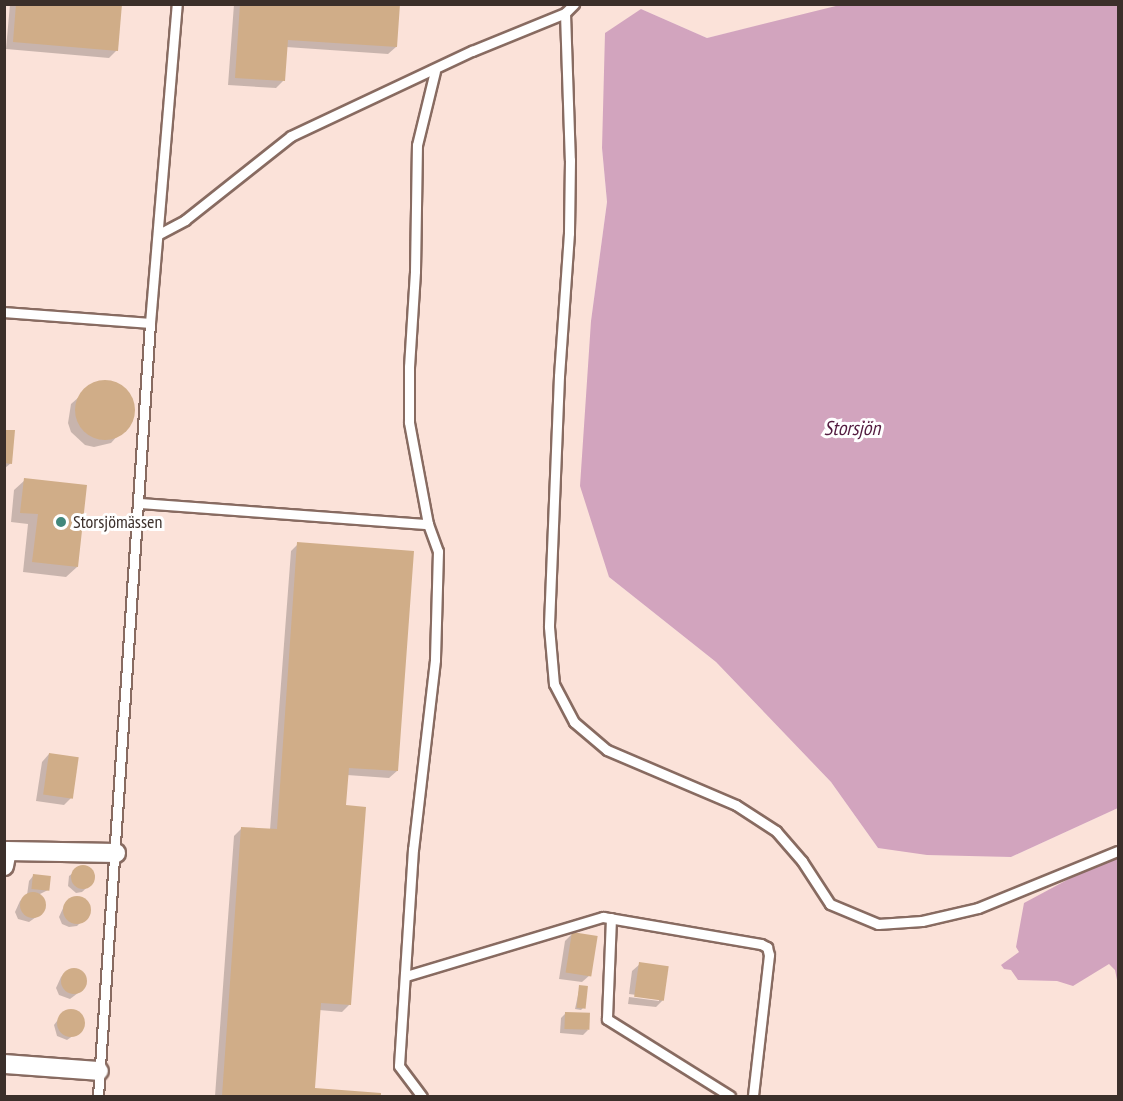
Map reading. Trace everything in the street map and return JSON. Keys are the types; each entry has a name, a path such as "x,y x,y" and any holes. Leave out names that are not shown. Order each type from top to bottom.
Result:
{"street":[{"path":"4,867 7,851 116,854"},
{"path":"4,1064 99,1071"}],"lane":[{"path":"98,1096 140,503 150,323 177,4"},
{"path":"159,234 185,220 291,136 435,71 472,51 565,13 574,4"},
{"path":"565,13 570,160 569,233 549,627 554,684 574,722 607,750 726,800 776,831 802,861 830,904 878,924 922,921 978,908 1119,851"},
{"path":"422,1096 399,1066 413,849 435,660 438,551 428,524 409,422 409,367 415,272 417,145 435,71"},
{"path":"4,312 150,323"},
{"path":"140,503 428,524"},
{"path":"406,976 603,917 767,947 770,955 753,1096"},
{"path":"611,918 607,1019 730,1096"}],"shaded area":[{"path":"5,5 844,5 707,38 641,9 602,148 607,202 591,321 609,577 716,662 831,782 878,848 1011,857 1118,808 1118,1096 5,1096"}],"water":[{"name":"Storsjön","path":"844,4 1118,5 1118,808 1011,857 927,855 878,848 831,782 716,662 609,577 580,486 591,321 607,202 602,148 605,33 641,9 707,38"},
{"path":"1118,859 1118,985 1115,970 1109,964 1073,986 1057,981 1018,980 1011,970 1004,969 1001,965 1019,952 1016,947 1024,903 1080,873"}],"building":[{"path":"16,4 122,4 118,51 13,42"},
{"path":"240,4 400,4 397,47 288,40 285,81 235,78"},
{"path":"99,380 111,380 122,385 130,393 135,410 133,422 122,435 111,440 99,440 88,435 80,427 75,416 75,404 80,393 88,385"},
{"path":"4,430 15,430 12,464 4,463"},
{"path":"24,478 87,485 78,567 32,562 38,514 20,513"},
{"path":"297,542 414,551 398,771 349,768 346,805 366,807 351,1005 321,1003 315,1088 381,1093 381,1096 222,1096 241,827 277,829"},
{"path":"49,753 79,757 73,799 43,795"},
{"path":"83,865 92,868 95,877 92,886 83,889 74,886 71,877 74,868"},
{"path":"33,874 51,876 49,891 31,889"},
{"path":"33,892 43,895 46,905 43,915 33,918 23,915 20,905 23,895"},
{"path":"77,896 87,900 91,910 87,920 77,924 67,920 63,910 67,900"},
{"path":"572,932 598,936 591,977 566,972"},
{"path":"639,962 669,966 664,1001 634,997"},
{"path":"74,968 84,971 87,981 84,991 74,994 64,991 61,981 64,971"},
{"path":"579,985 588,986 586,1009 577,1008"},
{"path":"71,1009 81,1013 85,1023 81,1033 71,1037 61,1033 57,1023 61,1013"},
{"path":"565,1012 590,1013 589,1030 564,1029"}],"place":[{"name":"Storsjömässen","path":"61,522"}]}
